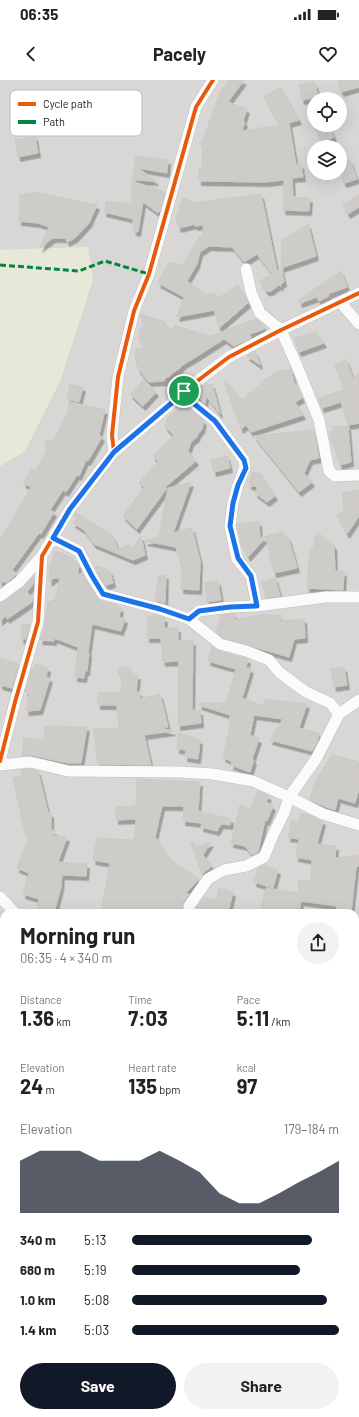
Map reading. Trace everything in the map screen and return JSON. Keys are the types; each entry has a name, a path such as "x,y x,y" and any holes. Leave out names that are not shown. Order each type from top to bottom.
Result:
{"street":[{"path":"114,452 112,435 118,378 134,311 149,274 196,107 213,80"},
{"path":"246,269 251,292 260,313 281,330 319,420 329,471 335,476 359,475"},
{"path":"0,596 20,581 42,556 70,509 114,452 184,391 229,357 281,330 341,303 359,293"},
{"path":"341,303 359,324"},
{"path":"184,391 192,402 215,421 244,460 246,468 238,485 233,503 230,526 238,558 251,576 257,606"},
{"path":"53,538 79,551 103,594 160,609 189,619 220,644 246,651 269,660 279,672 306,692 330,703 339,714"},
{"path":"0,761 38,622 42,556"},
{"path":"189,619 199,611 230,607 257,606 326,597 359,597"},
{"path":"189,909 189,906 208,879 224,870 246,866 264,857 284,813 289,797 316,759 339,714 359,700"},
{"path":"0,765 30,762 68,771 180,772 213,774 253,781 323,814 359,825"},
{"path":"0,897 11,909"}],"shaded area":[{"path":"0,80 359,80 359,909 0,909 0,466 25,451 60,381 93,279 88,247 0,250"}],"green space":[{"path":"88,247 93,279 60,381 25,451 0,466 0,250"}],"building":[{"path":"229,80 244,80 228,102 247,109 243,121 245,122 242,131 280,125 264,97 280,87 299,120 289,123 296,165 301,164 303,177 292,178 293,197 310,198 309,211 283,210 284,180 266,182 199,181 199,168 202,168 203,147 201,146 220,92"},
{"path":"338,80 359,80 359,87 341,92"},
{"path":"311,82 315,83 317,92 307,92 307,99 302,100 299,85"},
{"path":"317,132 332,132 334,137 328,140 320,140"},
{"path":"35,136 38,153 18,157 15,140"},
{"path":"136,156 168,160 167,173 138,168 156,181 132,180"},
{"path":"350,160 357,179 344,183 343,180 347,180 347,161"},
{"path":"132,181 165,192 158,213 143,202 138,232 134,231 133,219 104,212 106,201 132,204"},
{"path":"39,193 97,205 89,223 75,238 67,242 66,238 53,238 40,248 49,227 38,223 19,221 20,195"},
{"path":"261,194 277,271 281,269 284,282 280,285 281,287 279,285 271,291 266,291 260,281 272,274 257,254 244,262 232,247 209,246 200,252 197,264 187,281 206,295 215,293 217,299 238,285 248,303 219,328 214,310 177,317 184,297 158,283 169,262 183,265 200,236 202,237 204,225 195,226 195,224 179,228 176,218 183,198 199,204 199,202"},
{"path":"359,195 359,207 348,214 343,205"},
{"path":"308,224 316,256 281,268 282,240"},
{"path":"341,271 347,287 328,294 329,296 319,301 317,297 300,303 299,300"},
{"path":"140,314 165,322 171,333 174,325 210,336 208,337 256,319 262,324 264,329 250,334 251,338 234,346 224,339 184,364 169,377 166,377 164,381 149,382 138,369 138,364 135,360 136,349 144,349 138,337 140,334 139,331 144,323"},
{"path":"316,332 324,343 299,352 294,338"},
{"path":"255,351 260,365 247,356"},
{"path":"346,359 353,379 359,374 359,423 348,425 341,402 322,408 318,398 344,390 335,365"},
{"path":"291,369 294,383 302,398 295,402 303,415 251,432 246,425 241,429 224,381 225,380 242,400 261,384 260,383 276,372"},
{"path":"144,380 156,392 143,406 130,394"},
{"path":"207,383 206,386 212,384 220,414 206,396 205,404 196,395 197,390"},
{"path":"70,384 83,387 79,402 67,399"},
{"path":"70,402 105,410 99,435 102,437 88,461 86,460 79,476 77,475 66,492 63,490 50,510 54,512 41,534 39,533 12,570 17,574 6,583 3,581 0,586 0,539 31,487 23,483 32,469 35,471 47,451 45,441 54,440 67,414"},
{"path":"185,404 204,421 202,429 197,437 191,442 188,451 196,461 163,489 167,488 137,529 123,516 144,487 139,483 158,461 153,456 174,435 165,427 168,417"},
{"path":"348,426 351,462 340,465 329,432 334,431 333,427"},
{"path":"312,430 315,434 319,458 310,460 304,473 312,482 299,492 254,436"},
{"path":"227,456 230,468 214,472 211,460"},
{"path":"252,472 261,474 275,496 267,502 255,493 258,487 249,485"},
{"path":"191,482 173,533 192,528 200,561 199,590 181,589 182,568 176,547 145,541 159,537 168,488"},
{"path":"359,490 359,516 347,534 337,515 344,511 342,493"},
{"path":"76,513 113,536 118,550 128,545 132,548 141,536 145,555 133,560 94,544 84,530 73,523 76,518 74,515"},
{"path":"259,522 260,538 283,532 284,538 288,537 297,568 274,573 266,537 248,557 241,543 237,524"},
{"path":"317,532 334,545 335,571 344,572 343,590 307,588 310,549 313,549"},
{"path":"55,551 74,558 73,561 77,562 79,566 77,575 82,573 97,598 102,602 117,605 116,607 121,608 119,617 125,619 121,631 92,624 87,671 85,671 84,678 75,677 78,647 54,638 54,641 40,640 45,626 48,601 52,604 51,601 55,600 60,578 54,578 50,582 49,568"},
{"path":"98,566 110,571 113,583 106,585 95,567"},
{"path":"159,575 166,575 165,603 155,600"},
{"path":"34,576 33,584 27,592 32,597 32,602 7,619 6,616 0,621 0,604 24,586"},
{"path":"275,578 280,596 266,598 262,582"},
{"path":"218,581 221,600 207,602 205,583"},
{"path":"153,614 165,618 164,628 178,628 178,641 193,641 192,710 200,711 201,723 178,726 179,661 163,662 161,638 147,638 148,617 153,617"},
{"path":"235,614 234,620 265,614 281,616 280,621 304,619 305,638 294,639 289,657 223,638 216,632 221,615"},
{"path":"22,624 30,625 26,639 21,639"},
{"path":"212,647 218,651 248,659 246,667 251,669 242,698 264,706 265,699 307,704 299,728 319,733 317,742 312,751 270,740 283,719 254,715 250,735 259,739 252,759 254,760 250,772 231,765 232,762 223,757 231,724 229,723 230,715 199,705 200,703 226,703 236,669 208,661"},
{"path":"0,658 19,664 12,688 0,685"},
{"path":"36,664 48,668 46,677 50,678 40,710 26,711 29,693 25,692 32,668 34,669"},
{"path":"123,667 128,667 135,675 138,675 136,692 140,692 140,699 160,694 168,727 160,728 173,731 144,735 151,765 98,764 93,728 119,729 117,705 98,705 98,693 121,692 122,678 119,675 119,670"},
{"path":"344,667 347,685 334,687 331,669"},
{"path":"45,726 87,727 81,763 68,763 31,755 22,756 24,738 44,740"},
{"path":"178,733 200,740 198,759 185,757 186,750 177,749"},
{"path":"332,755 359,762 359,789 355,803 338,798 335,810 310,800 315,782"},
{"path":"30,769 38,771 48,813 51,813 51,830 55,831 53,836 67,837 58,862 87,864 86,876 62,875 61,887 55,909 37,909 39,899 23,894 29,873 17,868 28,839 20,815 13,778 22,776 21,770"},
{"path":"137,779 200,782 198,811 231,819 230,825 221,824 217,831 201,827 202,823 183,821 184,806 162,806 155,837 172,861 199,879 185,894 189,894 183,902 182,909 102,909 110,863 93,860 97,838 134,840 136,819 116,820 116,807 136,806"},
{"path":"258,791 269,796 266,802 273,806 267,821 265,820 258,852 252,855 245,846 231,843 240,805 250,809"},
{"path":"301,813 323,821 317,844 336,846 335,858 359,855 359,866 356,867 351,909 337,909 337,906 301,901 300,909 261,909 266,888 298,893 299,880 311,881 312,860 296,857 299,839 288,837 292,820 298,822"},
{"path":"193,842 196,847 211,842 203,855 212,866 202,874 191,843"},
{"path":"264,865 278,870 273,888 254,882 258,868"},
{"path":"219,888 233,892 229,909 196,908 204,897 216,900"}],"marked path":[{"path":"0,265 79,271 105,261 149,274"}],"cycle path":[{"path":"114,452 112,435 118,377 134,311 149,274 196,107 213,80"},
{"path":"0,761 38,622 42,556 70,509 114,452 184,391 229,357 281,330 359,293"}],"route":[{"path":"184,391 192,402 215,421 244,460 246,468 238,485 233,503 230,526 238,558 251,576 257,606 230,607 199,611 189,619 160,609 103,594 79,551 53,538 70,509 114,452 184,391"}]}
